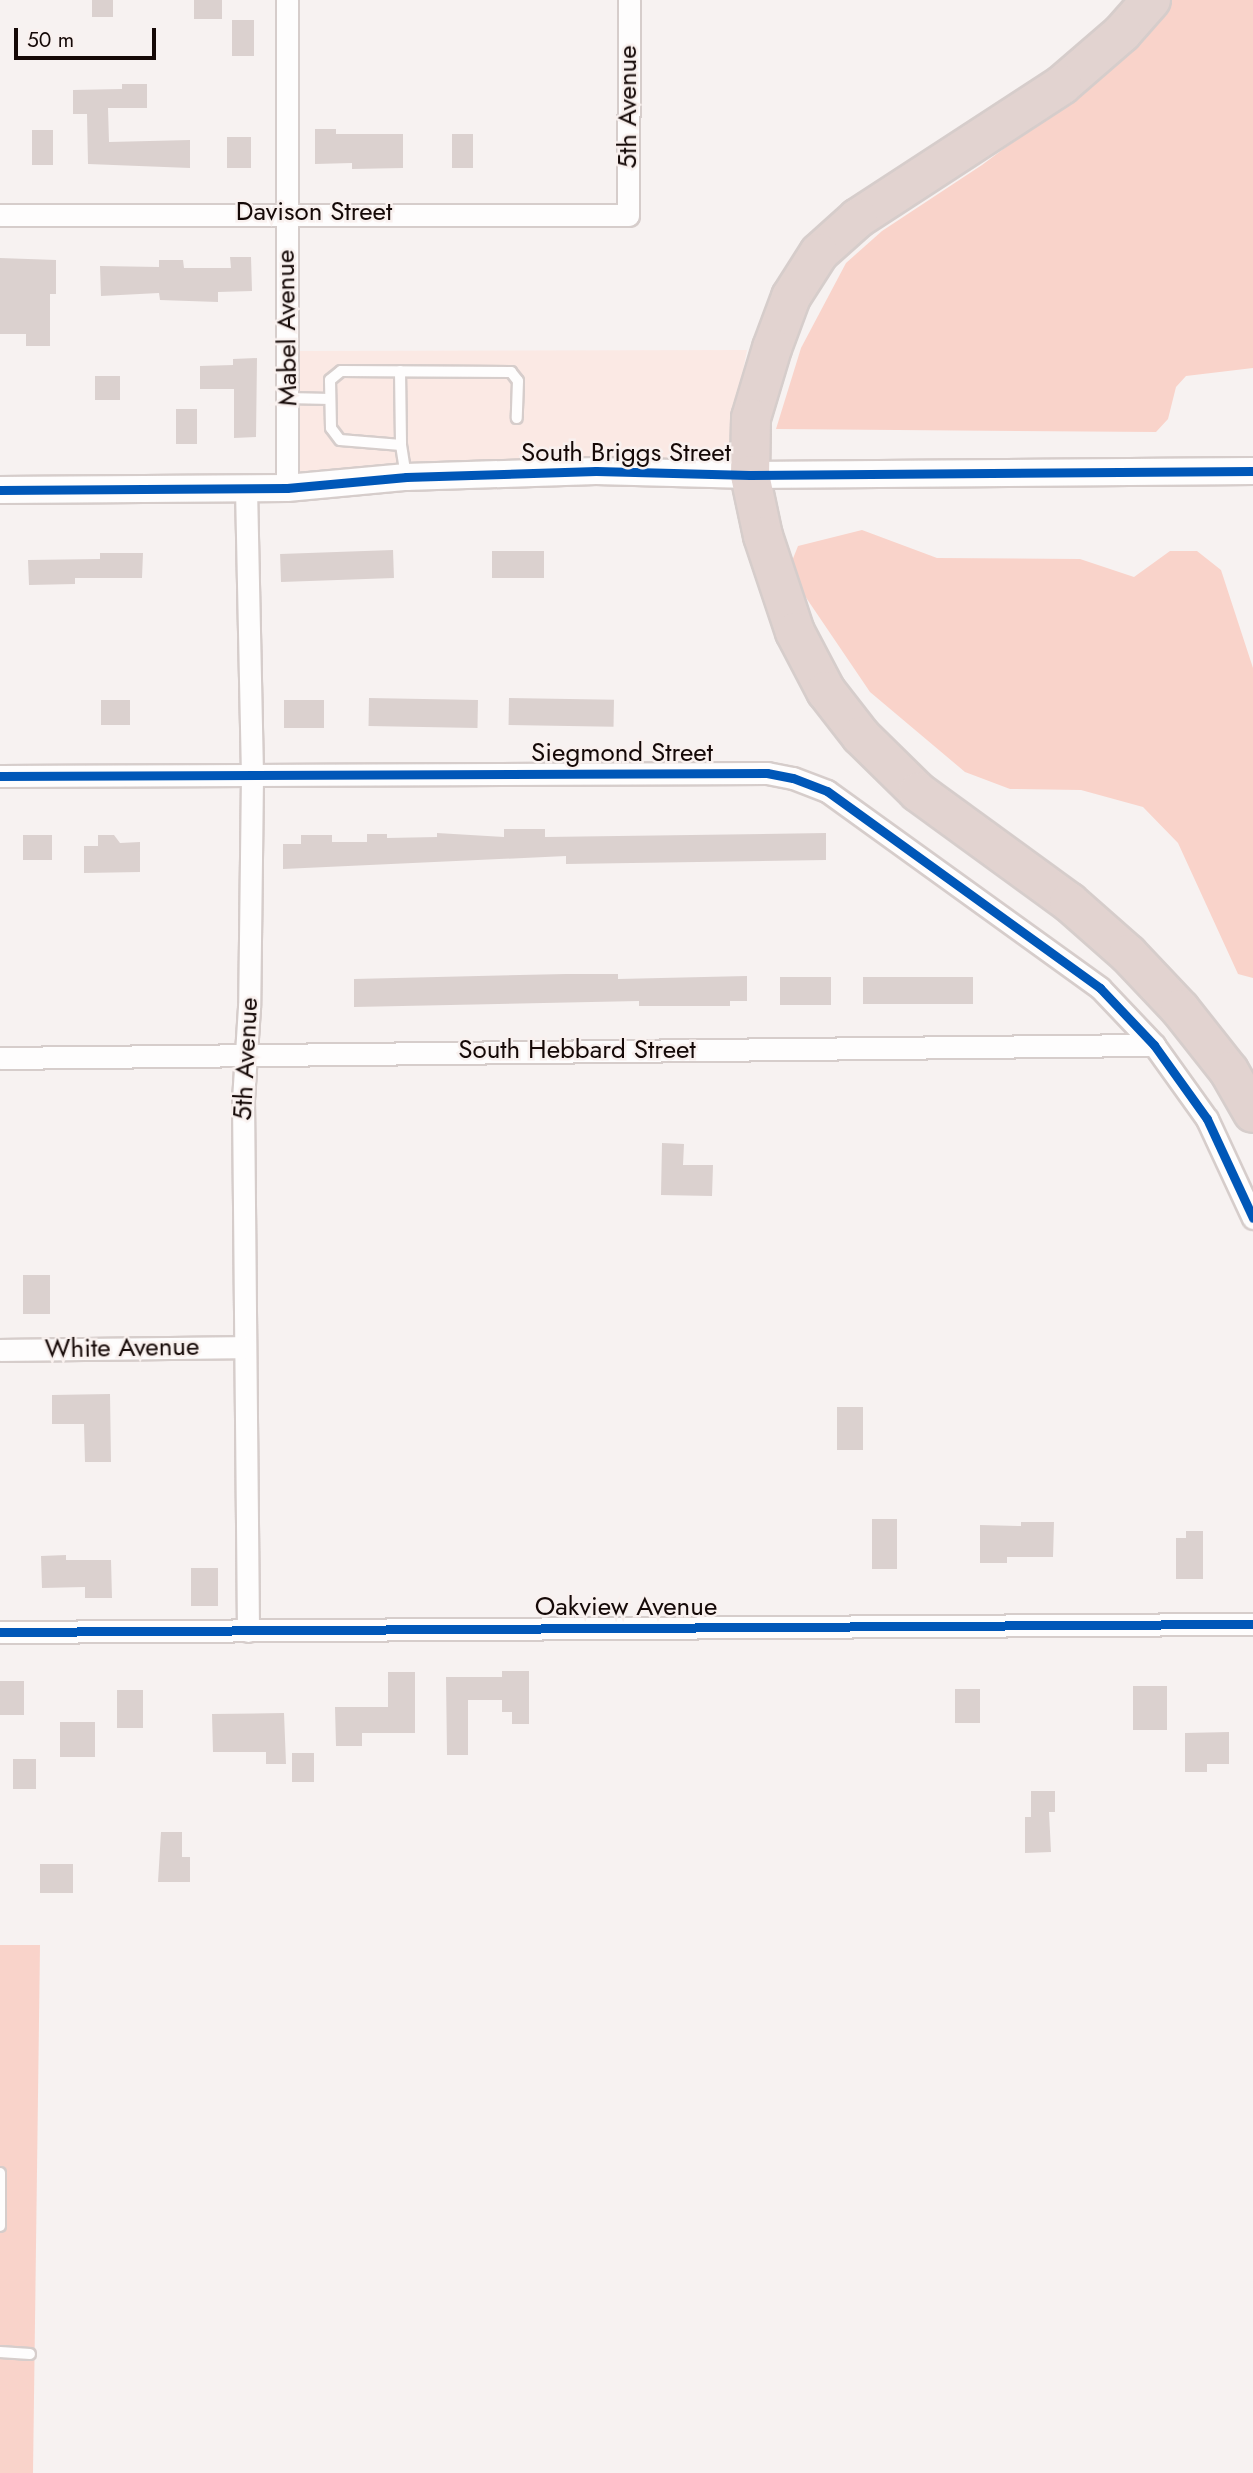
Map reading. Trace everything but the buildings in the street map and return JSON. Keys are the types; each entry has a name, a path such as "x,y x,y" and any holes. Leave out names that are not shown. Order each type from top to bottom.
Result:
{"highway":[{"path":"1151,0 1122,33 1062,85 858,218 819,253 791,297 772,348 751,418 750,475 762,537 795,632 827,691 860,736 918,792 1069,902 1128,954 1197,1029 1229,1071 1253,1114"}],"street":[{"name":"Mabel Avenue","path":"287,0 287,488"},
{"name":"5th Avenue","path":"628,215 629,0"},
{"name":"Davison Street","path":"0,215 286,211 628,215"},
{"name":"South Briggs Street","path":"0,490 287,488 406,477 596,471 750,475 1253,471"},
{"name":"5th Avenue","path":"246,488 252,776 245,1052 248,1631"},
{"name":"Siegmond Street","path":"0,776 767,774 793,778 827,791 1044,944 1100,988 1154,1045 1207,1119 1253,1218"},
{"name":"South Hebbard Street","path":"0,1058 245,1052 1154,1045"},
{"name":"White Avenue","path":"0,1350 245,1347"},
{"name":"Oakview Avenue","path":"0,1632 1253,1624"}],"lane":[{"path":"401,445 340,440 331,428 330,380 341,371 511,372 518,381 517,418"},
{"path":"400,371 401,445 406,477"},
{"path":"288,398 330,399"},
{"path":"0,2173 0,2226"},
{"path":"0,2352 30,2354"}],"shaded area":[{"path":"1172,0 1253,0 1253,368 1186,376 1176,387 1168,419 1156,432 776,429 801,348 846,263 882,231 982,165 1115,65"},
{"path":"747,350 722,480 407,484 288,495 282,351"},
{"path":"862,530 937,558 1080,559 1134,577 1170,551 1197,551 1221,570 1253,668 1253,978 1238,974 1178,843 1143,807 1081,790 1010,789 965,772 870,692 788,571 798,546"},
{"path":"0,1945 40,1945 33,2473 0,2473"}],"cycle path":[{"path":"0,490 287,488 406,477 596,471 750,475 1253,471"},
{"path":"0,776 767,773 793,778 827,791 1100,988 1154,1045 1207,1119 1253,1218"},
{"path":"0,1632 1253,1624"}]}
